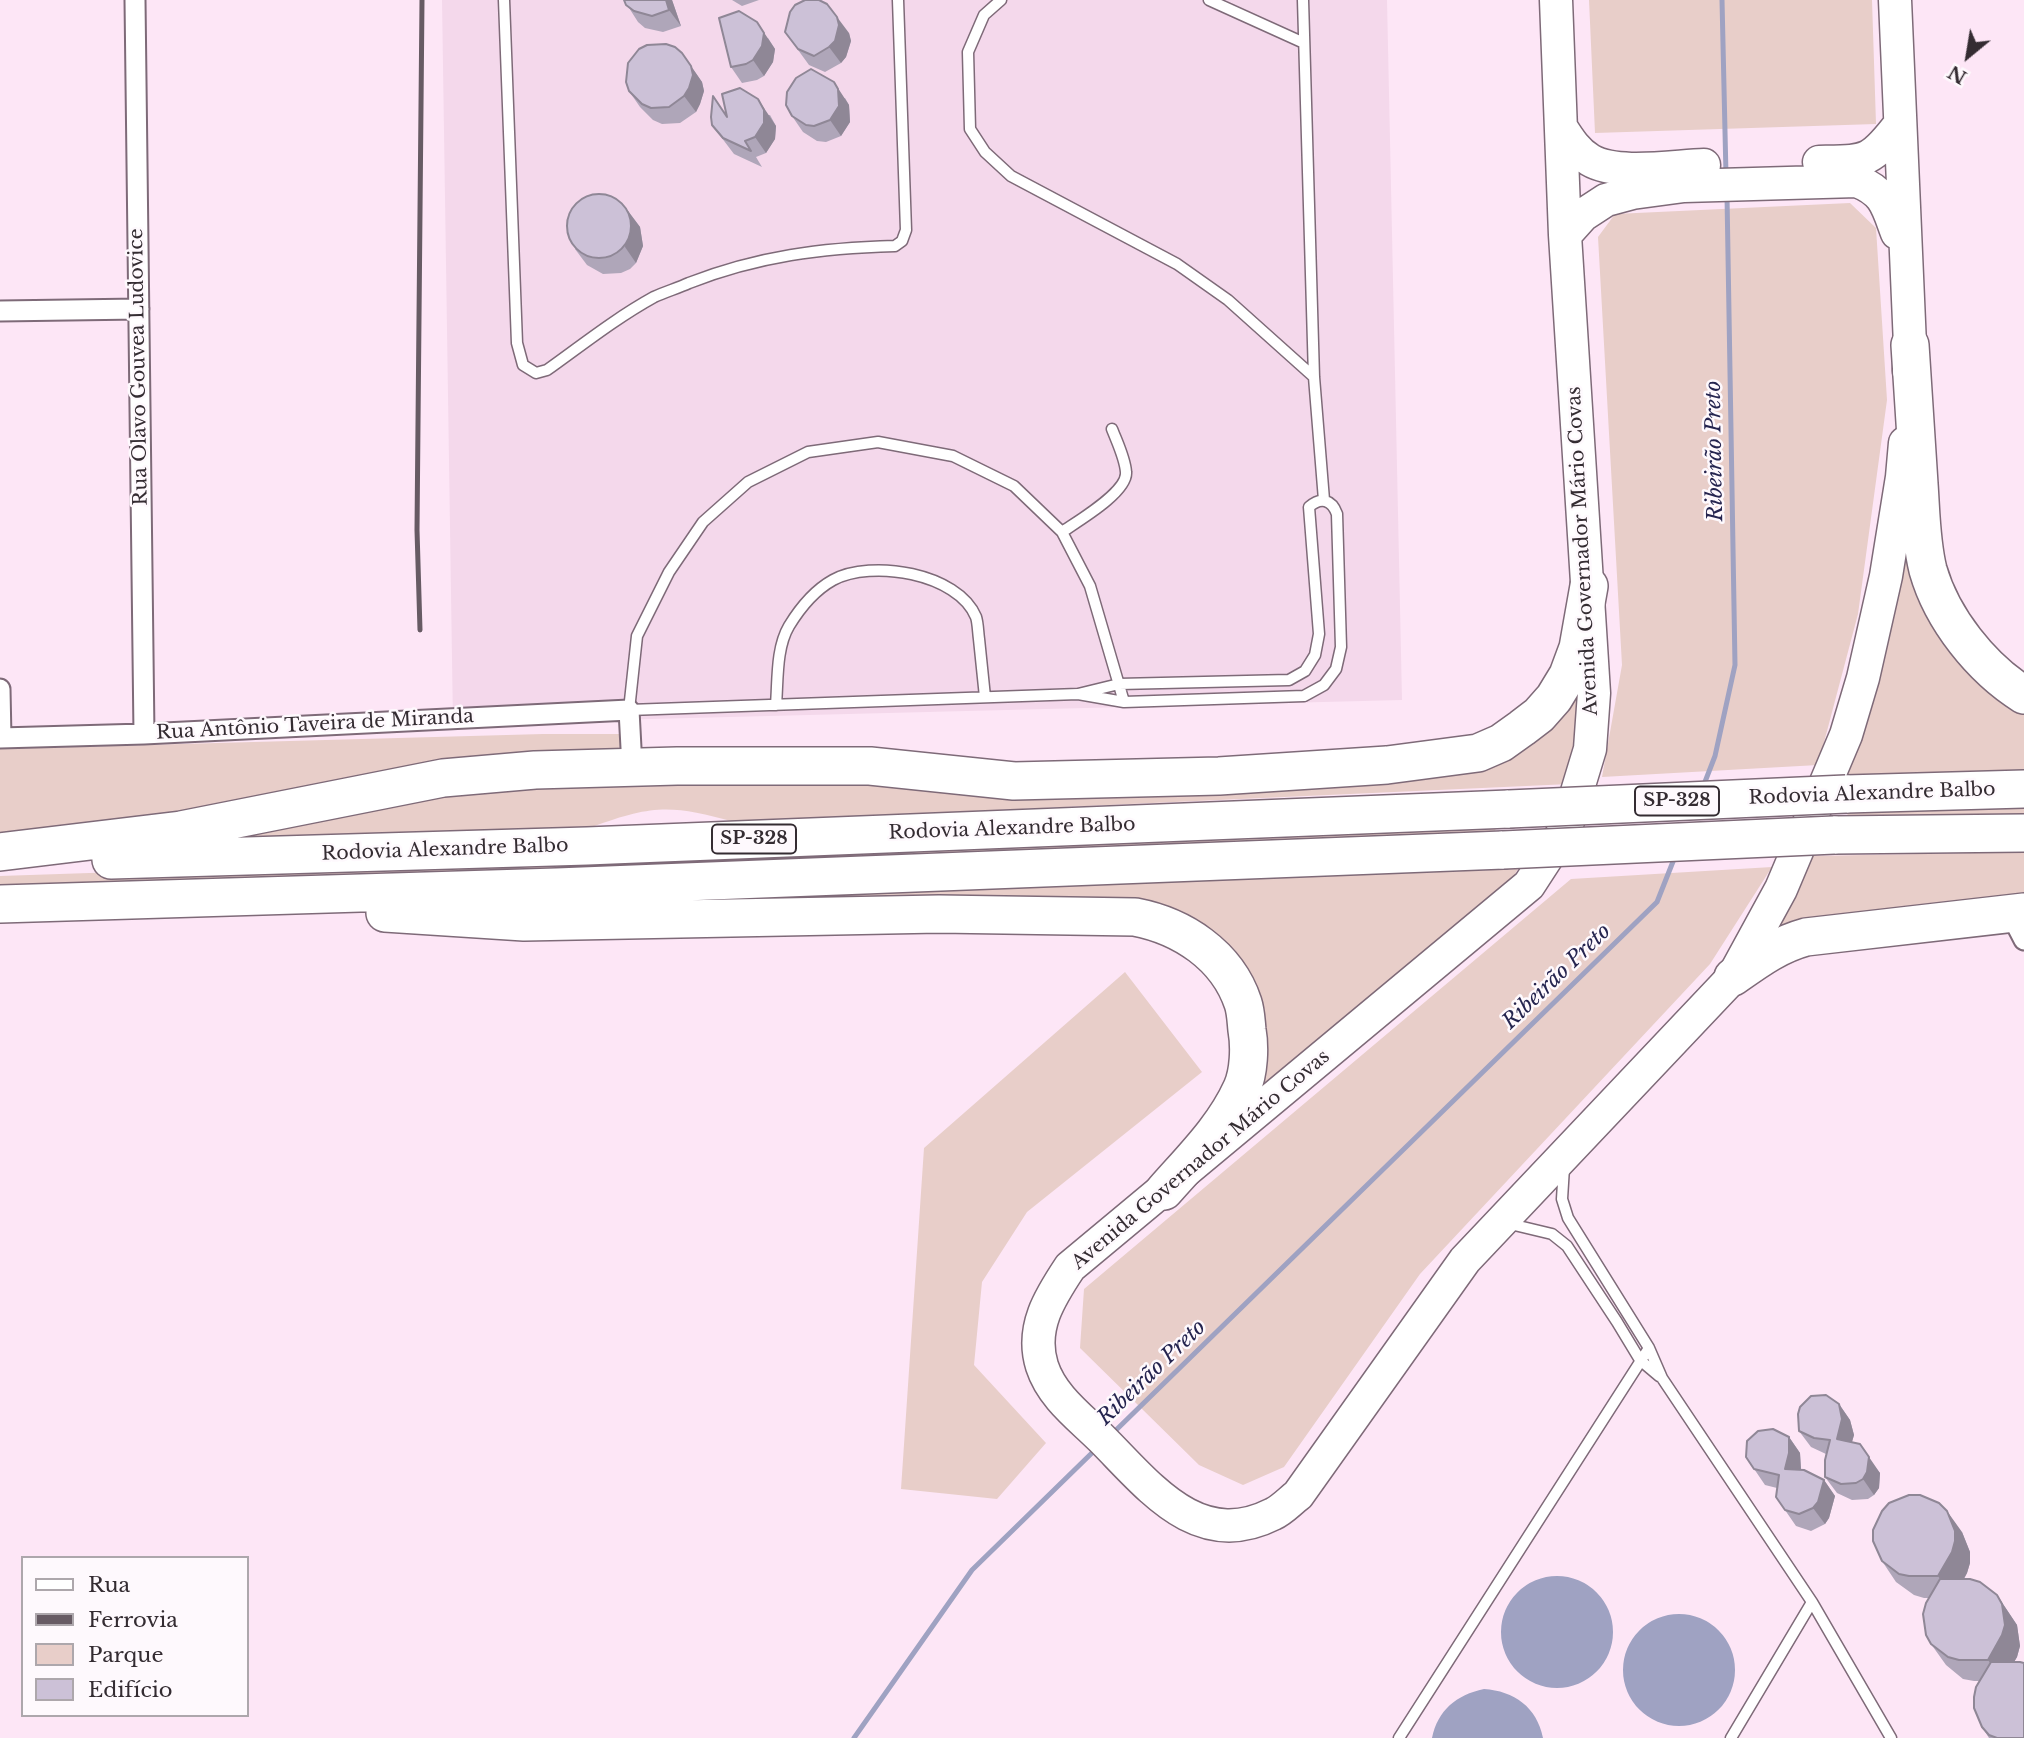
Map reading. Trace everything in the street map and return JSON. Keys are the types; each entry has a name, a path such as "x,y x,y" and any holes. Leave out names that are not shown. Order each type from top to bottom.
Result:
{"highway":[{"path":"1910,345 1923,535 1928,569 1941,600 1961,634 1988,667 2024,695"},
{"path":"0,852 181,830 475,774 632,767 870,766 1028,780 1219,776 1387,765 1478,754 1502,743 1539,715 1554,698 1568,675 1578,648 1589,586"},
{"name":"Rodovia Alexandre Balbo","path":"0,864 587,846 2024,789"},
{"name":"Rodovia Alexandre Balbo","path":"0,904 557,887 1834,835 2024,833"},
{"path":"157,898 524,922 939,914 1135,917 1155,921 1193,938 1223,967 1243,1003 1250,1044 1244,1085 1224,1121 1164,1191"},
{"path":"1733,977 1766,953 1785,943 1806,937 2019,921"}],"main road":[{"name":"Avenida Governador Mário Covas","path":"1556,0 1565,235 1594,693 1590,749 1566,828 1529,885 1070,1267 1047,1302 1038,1336 1042,1365 1053,1391 1159,1496 1184,1515 1213,1524 1244,1524 1274,1514 1298,1495 1465,1259 1733,977 1781,889 1846,735 1863,678 1886,576 1902,477 1910,345 1895,0"},
{"path":"1561,127 1572,145 1588,159 1618,168 1682,176 1773,173 1863,159 1880,150 1900,124"},
{"path":"1773,173 1857,181 1873,187 1881,196 1906,258"},
{"path":"1565,235 1583,215 1605,200 1682,176"}],"street":[{"name":"Rua Olavo Gouvea Ludovice","path":"135,0 144,734"},
{"path":"0,312 139,309"},
{"path":"0,689 0,738"},
{"path":"629,710 632,767"},
{"name":"Rua Antônio Taveira de Miranda","path":"0,738 144,734 629,710"}],"lane":[{"path":"504,0 517,342 523,366 536,373 547,370 610,324 656,296 727,268 799,252 895,246 902,241 906,230 898,0"},
{"path":"1001,0 984,15 968,52 970,129 985,152 1011,176 1178,264 1228,300 1314,377"},
{"path":"1209,0 1304,43"},
{"path":"1303,0 1314,377 1324,499"},
{"path":"1062,532 1117,492 1126,481 1126,471 1112,429"},
{"path":"1078,694 1119,684 1289,680 1305,671 1315,655 1319,634 1309,507 1315,501 1324,499 1334,505 1337,514 1341,647 1336,668 1324,685 1304,696 1124,702 1078,694 629,710 638,636 668,572 703,522 748,482 808,452 878,442 953,456 1014,486 1062,532 1090,586 1119,684 1124,702"},
{"path":"776,705 781,648 788,628 801,610 816,592 834,579 854,572 877,570 930,577 967,605 976,618 985,697"},
{"path":"1564,1156 1562,1199 1568,1218 1648,1348 1662,1378 1812,1602 1891,1738"},
{"path":"1500,1222 1552,1234 1567,1246 1640,1360 1662,1378"},
{"path":"1399,1738 1648,1348"},
{"path":"1731,1738 1812,1602"}],"shaded area":[{"path":"442,0 1387,0 1402,700 453,724"}],"green space":[{"path":"1589,0 1872,0 1876,124 1595,133"},
{"path":"1850,203 1876,228 1887,400 1858,614 1818,765 1602,777 1622,665 1598,237 1615,214"},
{"path":"1911,510 1916,555 2024,706 2024,771 1845,776"},
{"path":"1583,680 1570,784 735,822 695,812 663,810 632,814 592,827 232,838 473,786 1460,769"},
{"path":"624,734 624,747 249,806 0,835 0,749"},
{"path":"2024,800 2024,820 1847,823 1848,804"},
{"path":"1497,821 1494,838 0,894 0,876"},
{"path":"2024,852 2024,902 1779,928 1811,856"},
{"path":"1772,867 1710,964 1420,1274 1284,1467 1243,1485 1199,1465 1080,1348 1084,1289 1571,879"},
{"path":"1518,869 1510,882 1260,1091 1213,934 500,907"},
{"path":"1125,972 1202,1072 1027,1212 982,1282 974,1365 1046,1443 997,1499 901,1489 924,1148"}],"water":[{"path":"1557,1576 1578,1580 1597,1592 1609,1611 1613,1632 1609,1653 1597,1672 1578,1684 1557,1688 1536,1684 1517,1672 1505,1653 1501,1632 1505,1611 1517,1592 1536,1580"},
{"path":"1679,1614 1700,1618 1719,1630 1731,1649 1735,1670 1731,1691 1719,1710 1700,1722 1679,1726 1658,1722 1639,1710 1627,1691 1623,1670 1627,1649 1639,1630 1658,1618"},
{"path":"1484,1689 1505,1693 1530,1709 1543,1738 1432,1738 1439,1719 1450,1705 1465,1695"}],"building":[{"path":"624,0 666,0 669,10 652,16 634,11"},
{"path":"805,0 819,0 827,4 837,17 839,25 835,41 814,56 798,49 785,32 790,12 795,5"},
{"path":"739,11 757,22 764,33 762,46 753,60 731,67 719,18"},
{"path":"666,44 682,53 691,66 693,75 684,96 669,107 651,108 642,104 629,91 626,82 628,63 639,49 647,45"},
{"path":"811,69 834,82 838,89 839,106 830,120 814,126 806,125 792,116 786,105 787,92 796,78"},
{"path":"740,88 758,99 764,110 764,123 755,137 745,141 751,151 723,138 712,125 713,96 727,117 722,94"},
{"path":"593,194 605,194 622,203 629,214 629,238 622,249 605,258 593,258 581,253 572,244 567,232 567,220 572,208 581,199"},
{"path":"1826,1395 1839,1404 1842,1419 1837,1439 1860,1444 1869,1457 1867,1472 1863,1479 1856,1483 1841,1484 1825,1477 1825,1460 1830,1440 1814,1438 1799,1431 1800,1407 1811,1396"},
{"path":"1773,1429 1789,1437 1785,1469 1804,1470 1824,1480 1818,1502 1813,1508 1799,1514 1785,1510 1776,1497 1779,1475 1754,1469 1746,1457 1747,1441 1758,1431"},
{"path":"1909,1495 1920,1495 1939,1503 1947,1511 1955,1531 1952,1552 1938,1576 1899,1574 1882,1561 1873,1541 1873,1530 1882,1511 1889,1503"},
{"path":"1940,1579 1970,1579 1980,1582 1997,1595 2002,1604 2005,1625 1988,1660 1959,1660 1948,1657 1931,1644 1926,1635 1923,1614 1926,1603"},
{"path":"1991,1662 2024,1663 2024,1738 1997,1738 1989,1735 1982,1727 1974,1708 1974,1697 1976,1687"}],"waterway":[{"name":"Ribeirão Preto","path":"1722,0 1726,175"},
{"name":"Ribeirão Preto","path":"1703,787 1715,756 1735,665 1727,196"},
{"name":"Ribeirão Preto","path":"1112,1434 1657,902 1676,854"},
{"name":"Ribeirão Preto","path":"854,1738 972,1570 1097,1448"}],"railway":[{"path":"420,630 417,530 422,0"}]}
